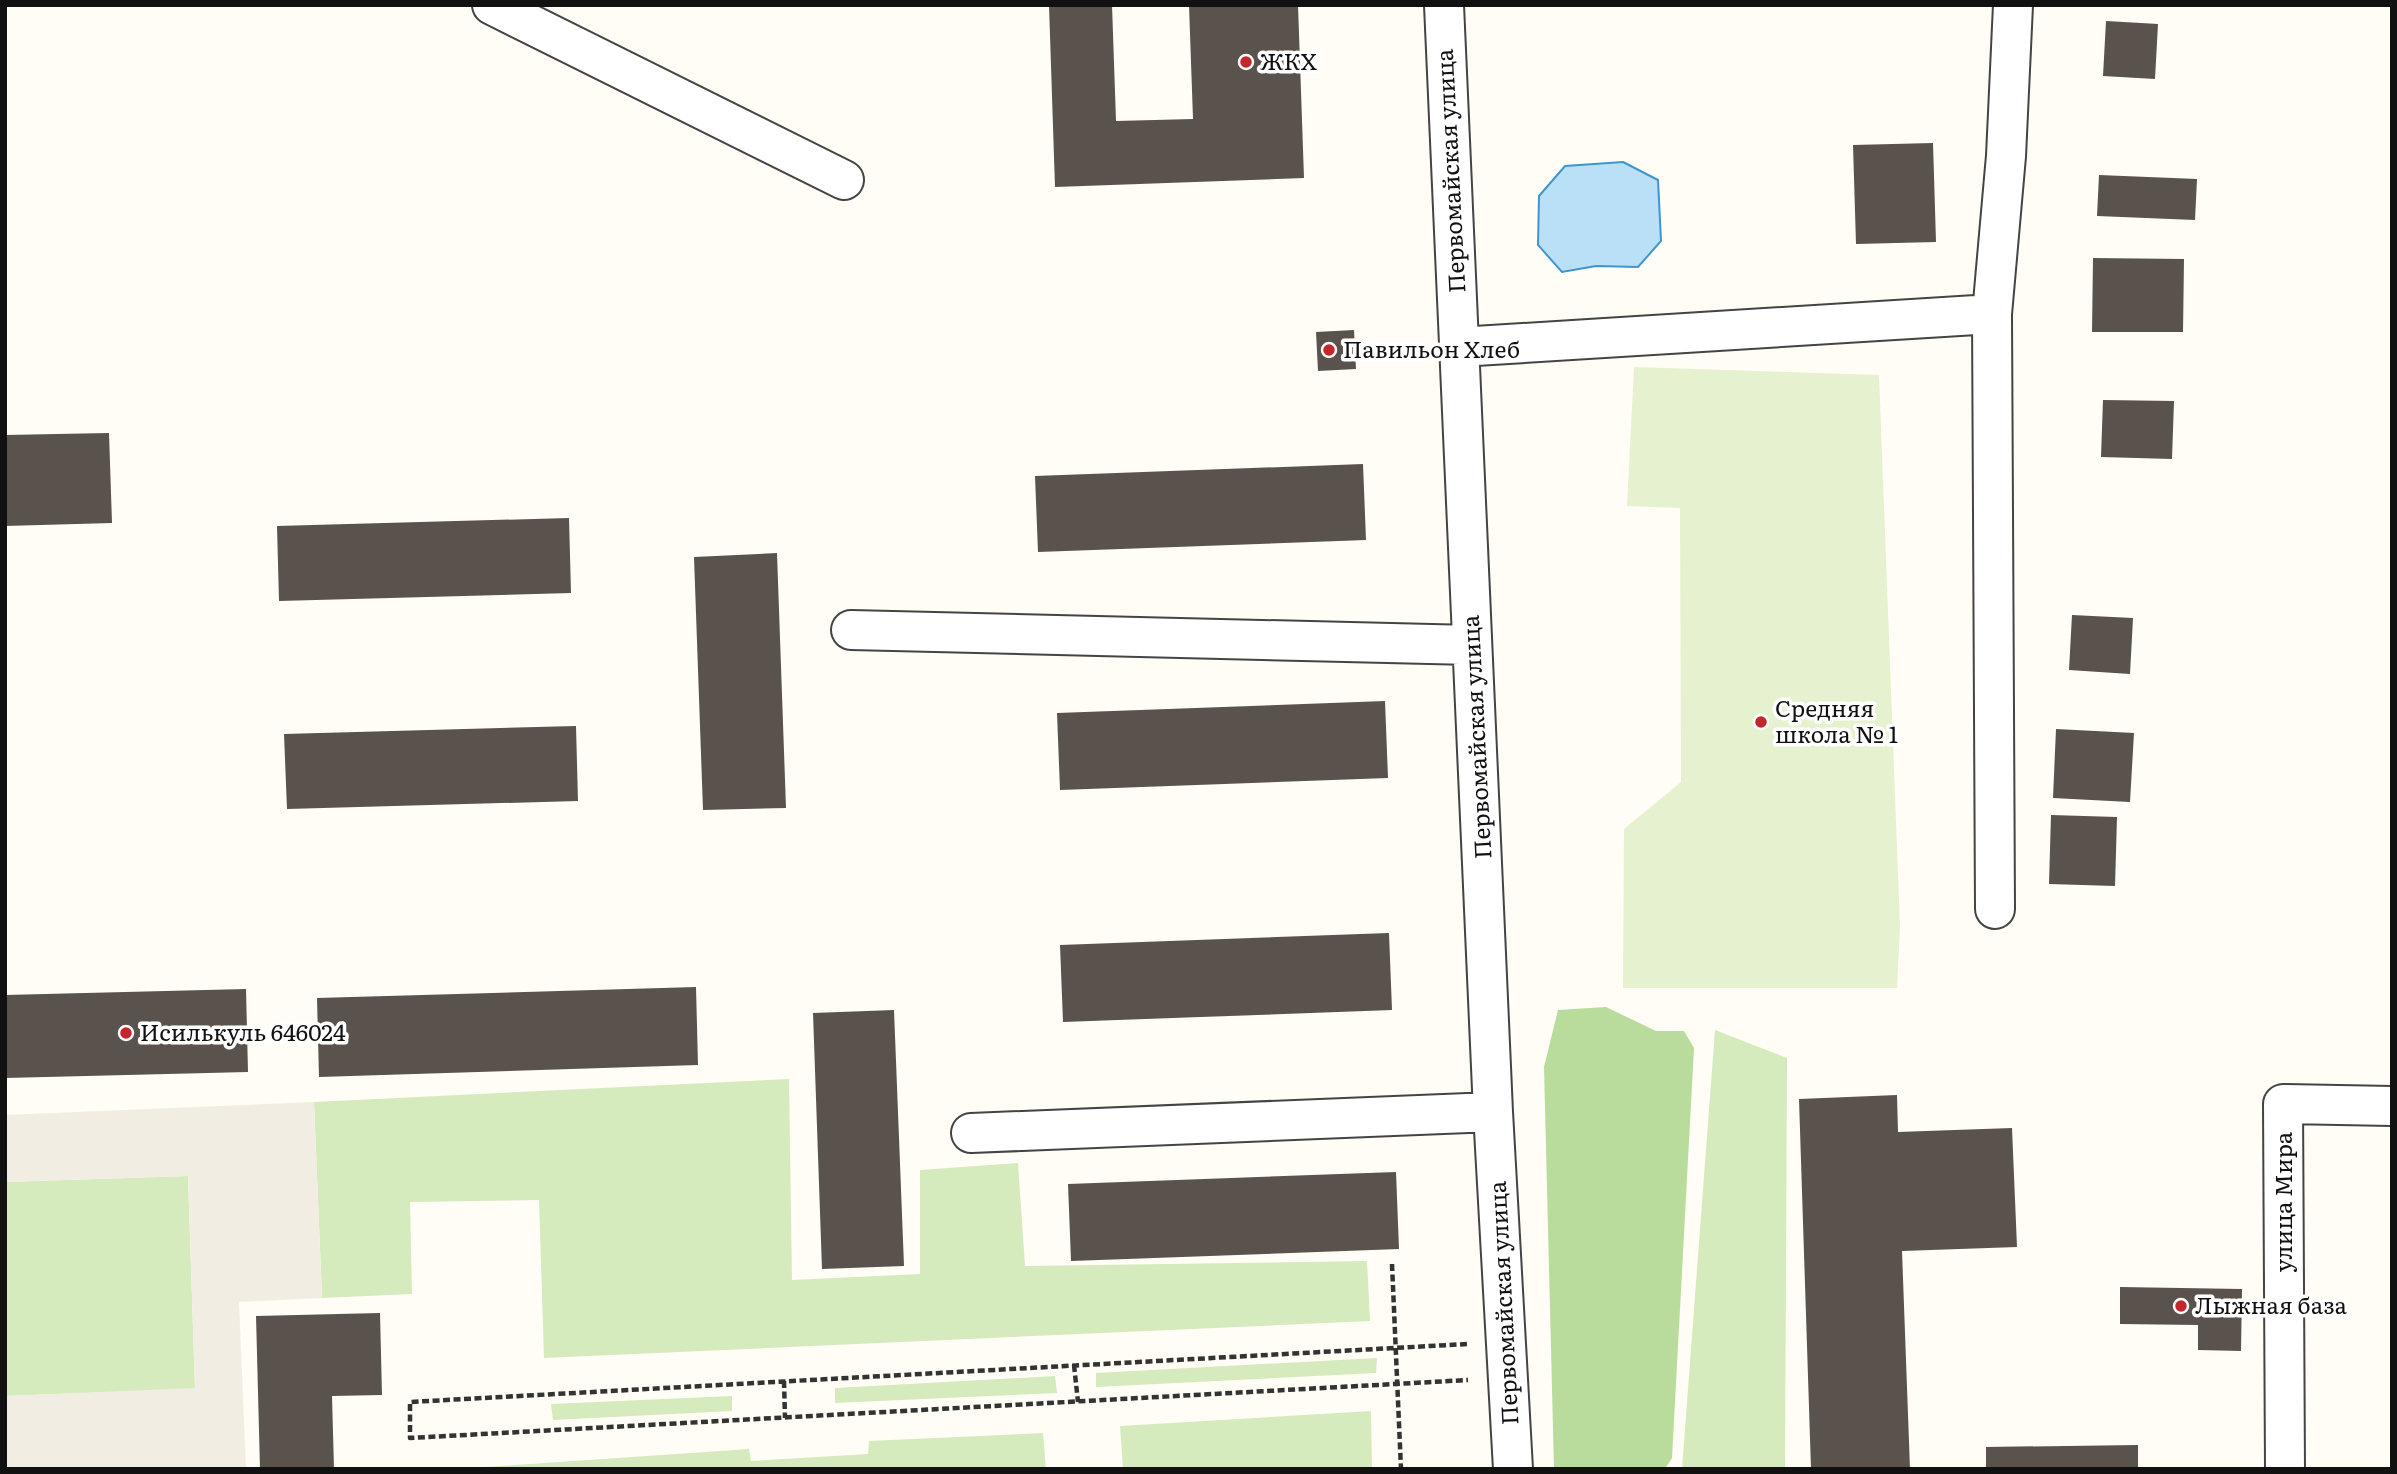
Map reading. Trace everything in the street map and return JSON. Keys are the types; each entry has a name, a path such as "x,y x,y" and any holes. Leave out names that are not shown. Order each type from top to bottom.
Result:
{"street":[{"path":"492,5 844,180"},
{"name":"Первомайская улица","path":"1444,5 1493,1112 1513,1469"},
{"path":"1995,909 1992,314 2006,156 2013,5"},
{"path":"1459,347 1992,314"},
{"path":"851,630 1472,645"},
{"name":"улица Мира","path":"2285,1469 2283,1104 2392,1106"},
{"path":"971,1133 1493,1112"}],"path":[{"path":"1392,1265 1401,1469"},
{"path":"1395,1348 1507,1360 1396,1384 410,1438 410,1402 1395,1348"},
{"path":"1074,1365 1078,1402"},
{"path":"784,1381 785,1418"}],"green space":[{"path":"1634,367 1879,375 1900,927 1897,988 1623,988 1624,829 1681,782 1680,508 1627,506"},
{"path":"1606,1007 1656,1031 1684,1031 1694,1048 1672,1458 1665,1469 1554,1469 1544,1067 1558,1010"},
{"path":"1715,1030 1787,1058 1785,1469 1682,1469"},
{"path":"789,1079 792,1280 920,1274 920,1170 1018,1163 1025,1266 1367,1261 1370,1321 544,1358 539,1200 410,1202 412,1294 322,1298 314,1102"},
{"path":"188,1176 195,1389 5,1396 5,1182"},
{"path":"1377,1358 1376,1373 1096,1387 1096,1373"},
{"path":"1055,1376 1057,1393 835,1403 835,1388"},
{"path":"732,1396 732,1411 553,1420 551,1404"},
{"path":"1371,1411 1372,1469 1123,1469 1120,1426"},
{"path":"1043,1433 1046,1469 456,1469 749,1449 751,1461 868,1454 869,1441"}],"shaded area":[{"path":"314,1102 322,1298 239,1302 246,1469 5,1469 5,1396 195,1388 188,1176 5,1182 5,1115"}],"water":[{"path":"1623,162 1658,180 1661,241 1638,267 1596,266 1562,272 1538,245 1539,196 1565,166"}],"building":[{"name":"ЖКХ","path":"1049,5 1112,5 1116,121 1193,119 1189,5 1298,5 1304,178 1055,187"},
{"path":"2106,21 2158,24 2155,79 2103,76"},
{"path":"1933,143 1936,242 1856,244 1853,145"},
{"path":"2099,175 2197,179 2195,220 2097,216"},
{"path":"2093,258 2184,259 2183,332 2092,332"},
{"path":"1354,330 1356,369 1318,371 1316,332"},
{"path":"2103,400 2174,401 2172,459 2101,457"},
{"path":"109,433 112,523 5,526 5,435"},
{"path":"1363,464 1366,540 1038,552 1035,476"},
{"path":"569,518 571,593 279,601 277,526"},
{"path":"777,553 786,808 703,810 694,557"},
{"path":"2072,615 2133,618 2130,674 2069,670"},
{"path":"1385,701 1388,778 1060,790 1057,713"},
{"path":"576,726 578,801 287,809 284,734"},
{"path":"2056,729 2134,733 2130,802 2053,798"},
{"path":"2051,815 2117,817 2115,886 2049,884"},
{"path":"1389,933 1392,1010 1063,1022 1060,945"},
{"path":"696,987 698,1065 319,1077 317,998"},
{"name":"Исилькуль 646024","path":"246,989 248,1072 5,1078 5,995"},
{"path":"894,1010 904,1266 822,1269 813,1013"},
{"path":"1897,1095 1898,1132 2012,1128 2017,1247 1902,1251 1910,1469 1811,1469 1799,1099"},
{"path":"1396,1172 1399,1249 1071,1261 1068,1184"},
{"name":"Лыжная база","path":"2120,1287 2242,1289 2241,1351 2198,1350 2198,1325 2120,1324"},
{"path":"380,1313 382,1395 332,1396 334,1469 260,1469 256,1316"},
{"path":"2138,1445 2138,1469 1986,1469 1986,1447"}],"place":[{"name":"ЖКХ","path":"1246,62"},
{"name":"Павильон Хлеб","path":"1329,350"},
{"name":"Средняя школа № 1","path":"1761,722"},
{"name":"Исилькуль 646024","path":"126,1033"},
{"name":"Лыжная база","path":"2181,1306"}]}
